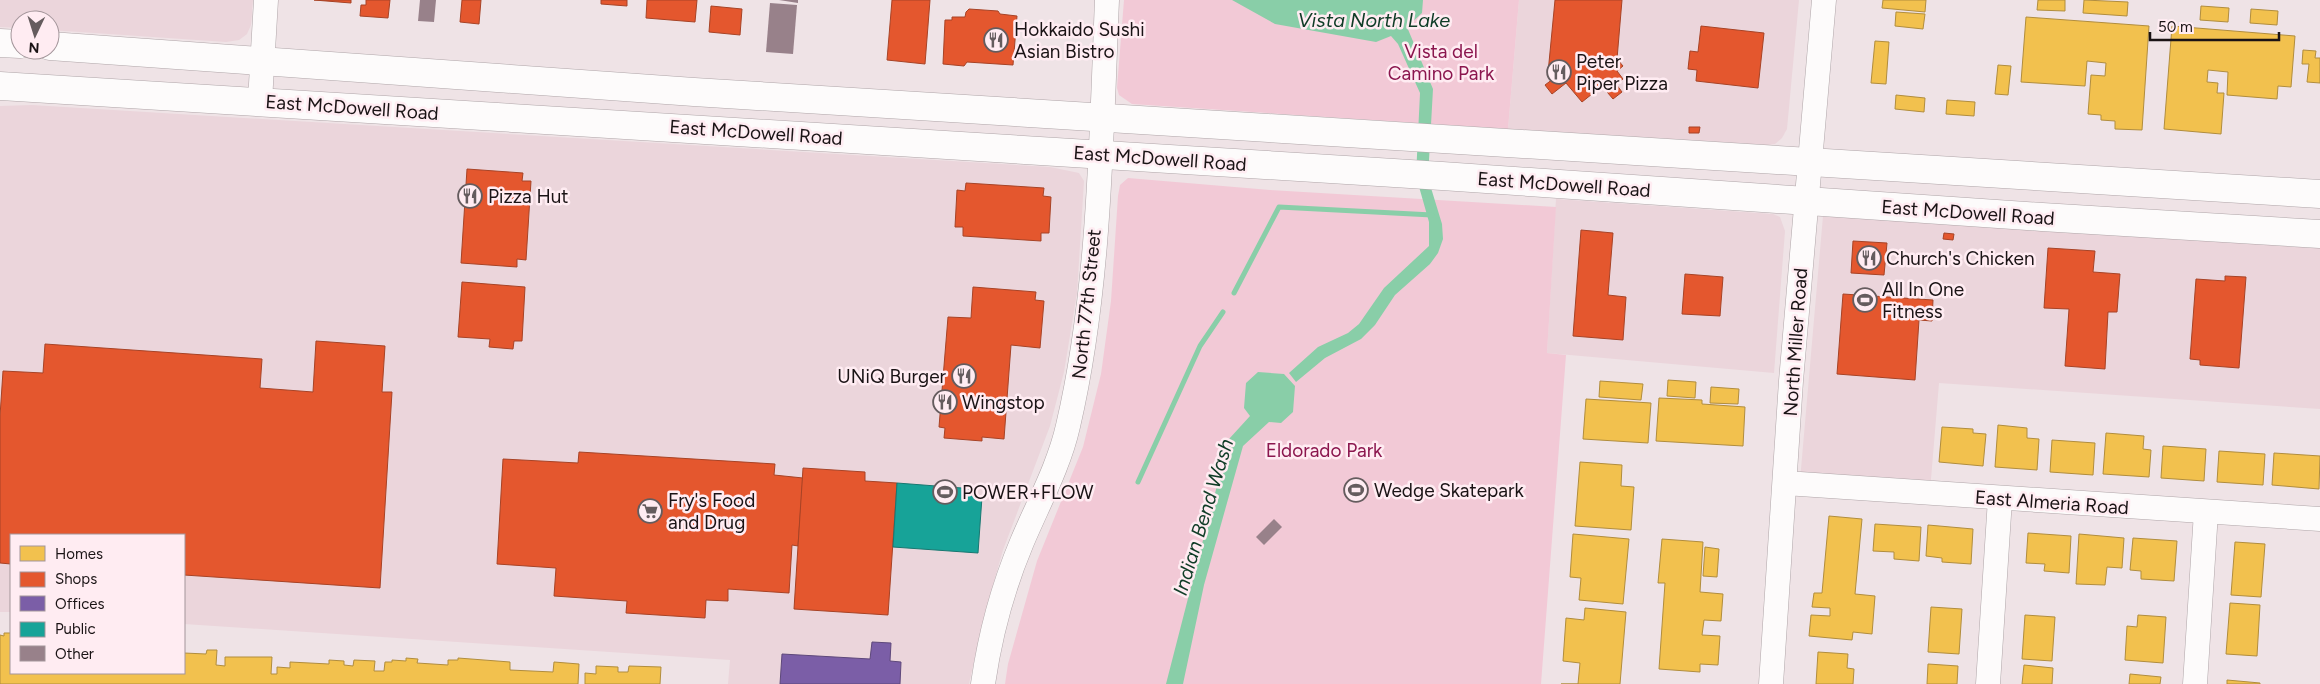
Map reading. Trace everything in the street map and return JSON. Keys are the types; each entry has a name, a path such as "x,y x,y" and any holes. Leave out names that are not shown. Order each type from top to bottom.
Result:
{"main road":[{"name":"East McDowell Road","path":"60,47 694,92 2320,194"},
{"name":"East McDowell Road","path":"0,86 1100,154 2320,234"}],"street":[{"path":"260,101 266,0"},
{"name":"North 77th Street","path":"983,684 996,619 1008,582 1068,428 1087,328 1100,154 1107,0"},
{"name":"North Miller Road","path":"1771,684 1791,372 1824,0"},
{"name":"East Almeria Road","path":"1785,484 2320,519"},
{"path":"1988,684 2000,499"},
{"path":"2194,684 2206,512"}],"shaded area":[{"path":"0,0 253,0 251,25 247,34 239,40 226,42 60,31 60,10 10,10 10,28 0,27"},
{"path":"1519,0 1799,0 1787,129 1782,138 1775,144 1768,145 1508,129"},
{"path":"32,105 1050,167 1079,173 1084,181 1077,293 1064,372 1050,426 1003,550 984,617 969,684 728,684 730,660 185,624 185,534 10,534 10,612 0,612 0,106"},
{"path":"1556,199 1773,214 1780,217 1785,231 1774,373 1547,353"},
{"path":"1823,216 2320,248 2320,409 1939,383 1929,503 1799,492"}],"green space":[{"name":"Vista del Camino Park","path":"1124,0 1519,0 1508,129 1132,104 1119,95 1117,88"},
{"name":"Eldorado Park","path":"1128,178 1270,190 1556,207 1547,353 1566,355 1541,684 1005,684 1008,664 1037,561 1083,447 1101,374 1111,301 1118,196 1120,185"}],"water":[{"name":"Vista North Lake","path":"1232,0 1423,0 1422,13 1407,27 1433,89 1428,178 1442,224 1443,239 1438,253 1430,264 1395,295 1375,325 1361,339 1325,358 1296,382 1289,373 1318,347 1348,333 1359,324 1384,288 1429,246 1429,222 1416,176 1420,93 1398,44 1391,36 1376,42 1275,24"},
{"path":"1258,372 1284,374 1295,386 1293,412 1281,423 1269,422 1243,446 1204,585 1183,684 1166,684 1229,439 1250,416 1244,408 1246,383"}],"building: Homes":[{"path":"1883,0 1926,0 1925,12 1882,8"},
{"path":"2038,0 2065,0 2065,11 2037,10"},
{"path":"2084,0 2128,2 2127,16 2083,13"},
{"path":"2201,6 2229,8 2228,22 2200,20"},
{"path":"2251,9 2278,11 2277,25 2250,23"},
{"path":"1896,12 1925,14 1923,29 1895,26"},
{"path":"2026,17 2149,26 2142,130 2115,129 2115,121 2101,120 2101,115 2088,114 2091,75 2105,76 2106,63 2087,61 2085,86 2021,82"},
{"path":"2172,26 2295,36 2291,87 2278,86 2277,99 2227,95 2228,72 2208,70 2207,82 2218,83 2217,93 2224,93 2221,134 2164,129"},
{"path":"1875,41 1889,42 1886,84 1871,83"},
{"path":"2303,50 2316,51 2315,58 2320,58 2320,83 2307,82 2309,64 2302,64"},
{"path":"1998,65 2011,66 2008,95 1995,94"},
{"path":"1896,95 1925,98 1924,112 1895,109"},
{"path":"1947,100 1975,102 1974,116 1946,114"},
{"path":"1668,380 1696,382 1695,398 1667,396"},
{"path":"1600,381 1643,384 1641,400 1599,397"},
{"path":"1711,387 1739,389 1738,404 1710,403"},
{"path":"1659,398 1702,400 1702,404 1745,407 1743,446 1656,441"},
{"path":"1586,399 1651,403 1648,443 1583,439"},
{"path":"1998,425 2027,428 2027,438 2039,439 2037,470 1995,467"},
{"path":"1942,427 1973,429 1973,433 1986,434 1983,466 1939,462"},
{"path":"2106,433 2144,436 2143,449 2151,450 2149,477 2103,474"},
{"path":"2052,440 2095,443 2093,475 2050,472"},
{"path":"2163,446 2206,449 2204,481 2161,478"},
{"path":"2219,451 2265,454 2263,485 2217,482"},
{"path":"2274,453 2320,456 2319,489 2272,485"},
{"path":"1580,462 1622,465 1621,486 1634,487 1631,530 1575,526"},
{"path":"1829,516 1862,519 1855,594 1875,596 1872,634 1853,632 1852,640 1809,636 1811,615 1830,616 1830,608 1812,607 1814,593 1822,593"},
{"path":"1875,524 1921,527 1919,561 1894,559 1894,552 1873,551"},
{"path":"1928,525 1973,529 1971,564 1942,562 1942,558 1926,556"},
{"path":"2028,533 2071,536 2069,573 2044,571 2045,564 2026,563"},
{"path":"1573,534 1629,539 1623,604 1579,600 1581,578 1570,577"},
{"path":"2079,534 2124,538 2122,568 2107,567 2105,585 2076,584"},
{"path":"2133,538 2177,541 2174,581 2141,579 2141,571 2130,570"},
{"path":"1662,539 1703,542 1700,592 1723,594 1721,621 1704,620 1702,635 1720,636 1718,665 1700,664 1700,672 1659,669 1665,583 1658,583"},
{"path":"2235,542 2265,544 2261,597 2231,595"},
{"path":"1705,547 1719,549 1717,577 1703,576"},
{"path":"2230,603 2260,605 2257,656 2226,654"},
{"path":"1931,607 1962,609 1959,654 1928,652"},
{"path":"1585,608 1626,612 1620,684 1578,684 1580,663 1563,661 1566,618 1584,620"},
{"path":"2025,615 2055,617 2052,661 2022,659"},
{"path":"2138,615 2166,617 2163,663 2125,660 2127,626 2137,627"},
{"path":"4,633 10,633 10,674 185,674 185,653 206,654 207,650 217,650 216,665 225,666 225,657 272,657 271,674 277,674 277,667 290,668 290,662 329,664 329,660 344,661 344,665 353,666 354,660 375,661 374,671 384,671 385,662 392,662 392,660 406,661 406,658 418,659 417,663 448,665 448,660 458,660 458,658 510,662 510,670 553,672 554,662 579,664 578,684 0,684 0,635 4,636"},
{"path":"1818,652 1848,654 1847,668 1854,669 1853,684 1816,684"},
{"path":"1928,664 1958,666 1957,684 1927,684"},
{"path":"2024,665 2053,668 2052,684 2022,684"},
{"path":"596,666 618,667 618,672 628,672 629,666 661,667 660,684 585,684 585,673 596,674"},
{"path":"2130,674 2161,677 2160,684 2129,684"},
{"path":"2227,680 2260,683 2260,684 2227,684"}],"building: Shops":[{"path":"314,0 351,0 351,3"},
{"path":"366,0 390,0 388,18 360,16 361,5 366,5"},
{"path":"462,0 481,0 479,24 460,22"},
{"path":"601,0 627,0 627,6 601,4"},
{"path":"647,0 697,0 695,22 646,18"},
{"path":"892,0 930,0 925,64 887,60"},
{"path":"1555,0 1622,0 1617,59 1623,66 1617,71 1623,79 1616,84 1622,92 1613,99 1602,86 1582,102 1566,83 1552,94 1545,85 1553,79 1548,73"},
{"path":"711,6 742,9 740,35 709,32"},
{"path":"969,9 998,11 1000,14 1017,16 1013,65 967,62 964,66 943,64 945,20 952,20 952,17 965,17"},
{"path":"1701,26 1764,33 1758,88 1696,81 1697,70 1688,69 1690,51 1698,52"},
{"path":"1689,127 1700,127 1699,133 1689,133"},
{"path":"467,169 523,173 522,181 531,181 526,260 517,259 517,267 461,263"},
{"path":"966,183 1044,188 1043,196 1051,197 1049,233 1041,233 1041,241 963,236 963,227 955,227 957,190 965,191"},
{"path":"1581,230 1613,233 1608,295 1626,297 1623,340 1573,336"},
{"path":"1944,233 1954,234 1953,240 1943,239"},
{"name":"Church's Chicken","path":"1853,241 1887,243 1884,275 1851,273"},
{"path":"2048,248 2095,251 2093,272 2120,274 2117,312 2108,312 2105,369 2065,366 2069,309 2044,308"},
{"path":"1685,274 1723,277 1720,316 1682,314"},
{"path":"2225,276 2246,277 2239,368 2200,365 2200,360 2190,359 2196,279 2225,281"},
{"path":"462,282 525,287 522,341 514,341 513,349 489,347 490,339 458,337"},
{"path":"973,287 1036,292 1035,300 1044,301 1040,348 1011,345 1004,439 982,437 982,441 944,438 945,428 939,427 948,317 971,318"},
{"path":"1843,294 1933,300 1932,321 1919,320 1915,380 1837,374"},
{"path":"316,341 385,346 382,392 392,392 380,588 185,575 185,534 10,534 10,564 0,563 0,416 3,371 43,373 45,344 262,359 260,388 313,392"},
{"name":"Fry's Food and Drug","path":"579,452 775,464 774,475 803,478 798,546 792,545 789,593 728,589 728,601 706,600 705,618 626,613 627,601 554,596 556,568 497,564 503,459 578,463"},
{"path":"803,468 865,472 865,481 897,483 888,615 794,609"}],"building: Offices":[{"path":"872,642 891,643 890,661 901,662 900,684 780,684 782,654 870,659"}],"building: Public":[{"path":"897,483 975,489 975,496 982,497 978,553 893,547"}],"building: Other":[{"path":"420,0 436,0 434,22 418,21"},
{"path":"779,0 798,0 798,3"},
{"path":"770,3 797,5 793,54 766,52"},
{"path":"1274,519 1282,527 1264,545 1256,537"}],"waterway":[{"path":"1234,293 1279,207 1432,215"},
{"path":"1138,482 1200,346 1223,312"}],"place":[{"name":"Hokkaido Sushi Asian Bistro","path":"996,40"},
{"name":"Peter Piper Pizza","path":"1559,72"},
{"name":"Pizza Hut","path":"470,196"},
{"name":"Church's Chicken","path":"1869,258"},
{"name":"All In One Fitness","path":"1865,300"},
{"name":"UNiQ Burger","path":"964,376"},
{"name":"Wingstop","path":"945,402"},
{"name":"Wedge Skatepark","path":"1356,490"},
{"name":"POWER+FLOW","path":"945,492"},
{"name":"Fry's Food and Drug","path":"650,511"}],"water label":[{"name":"Indian Bend Wash","path":"1203,517"}]}
